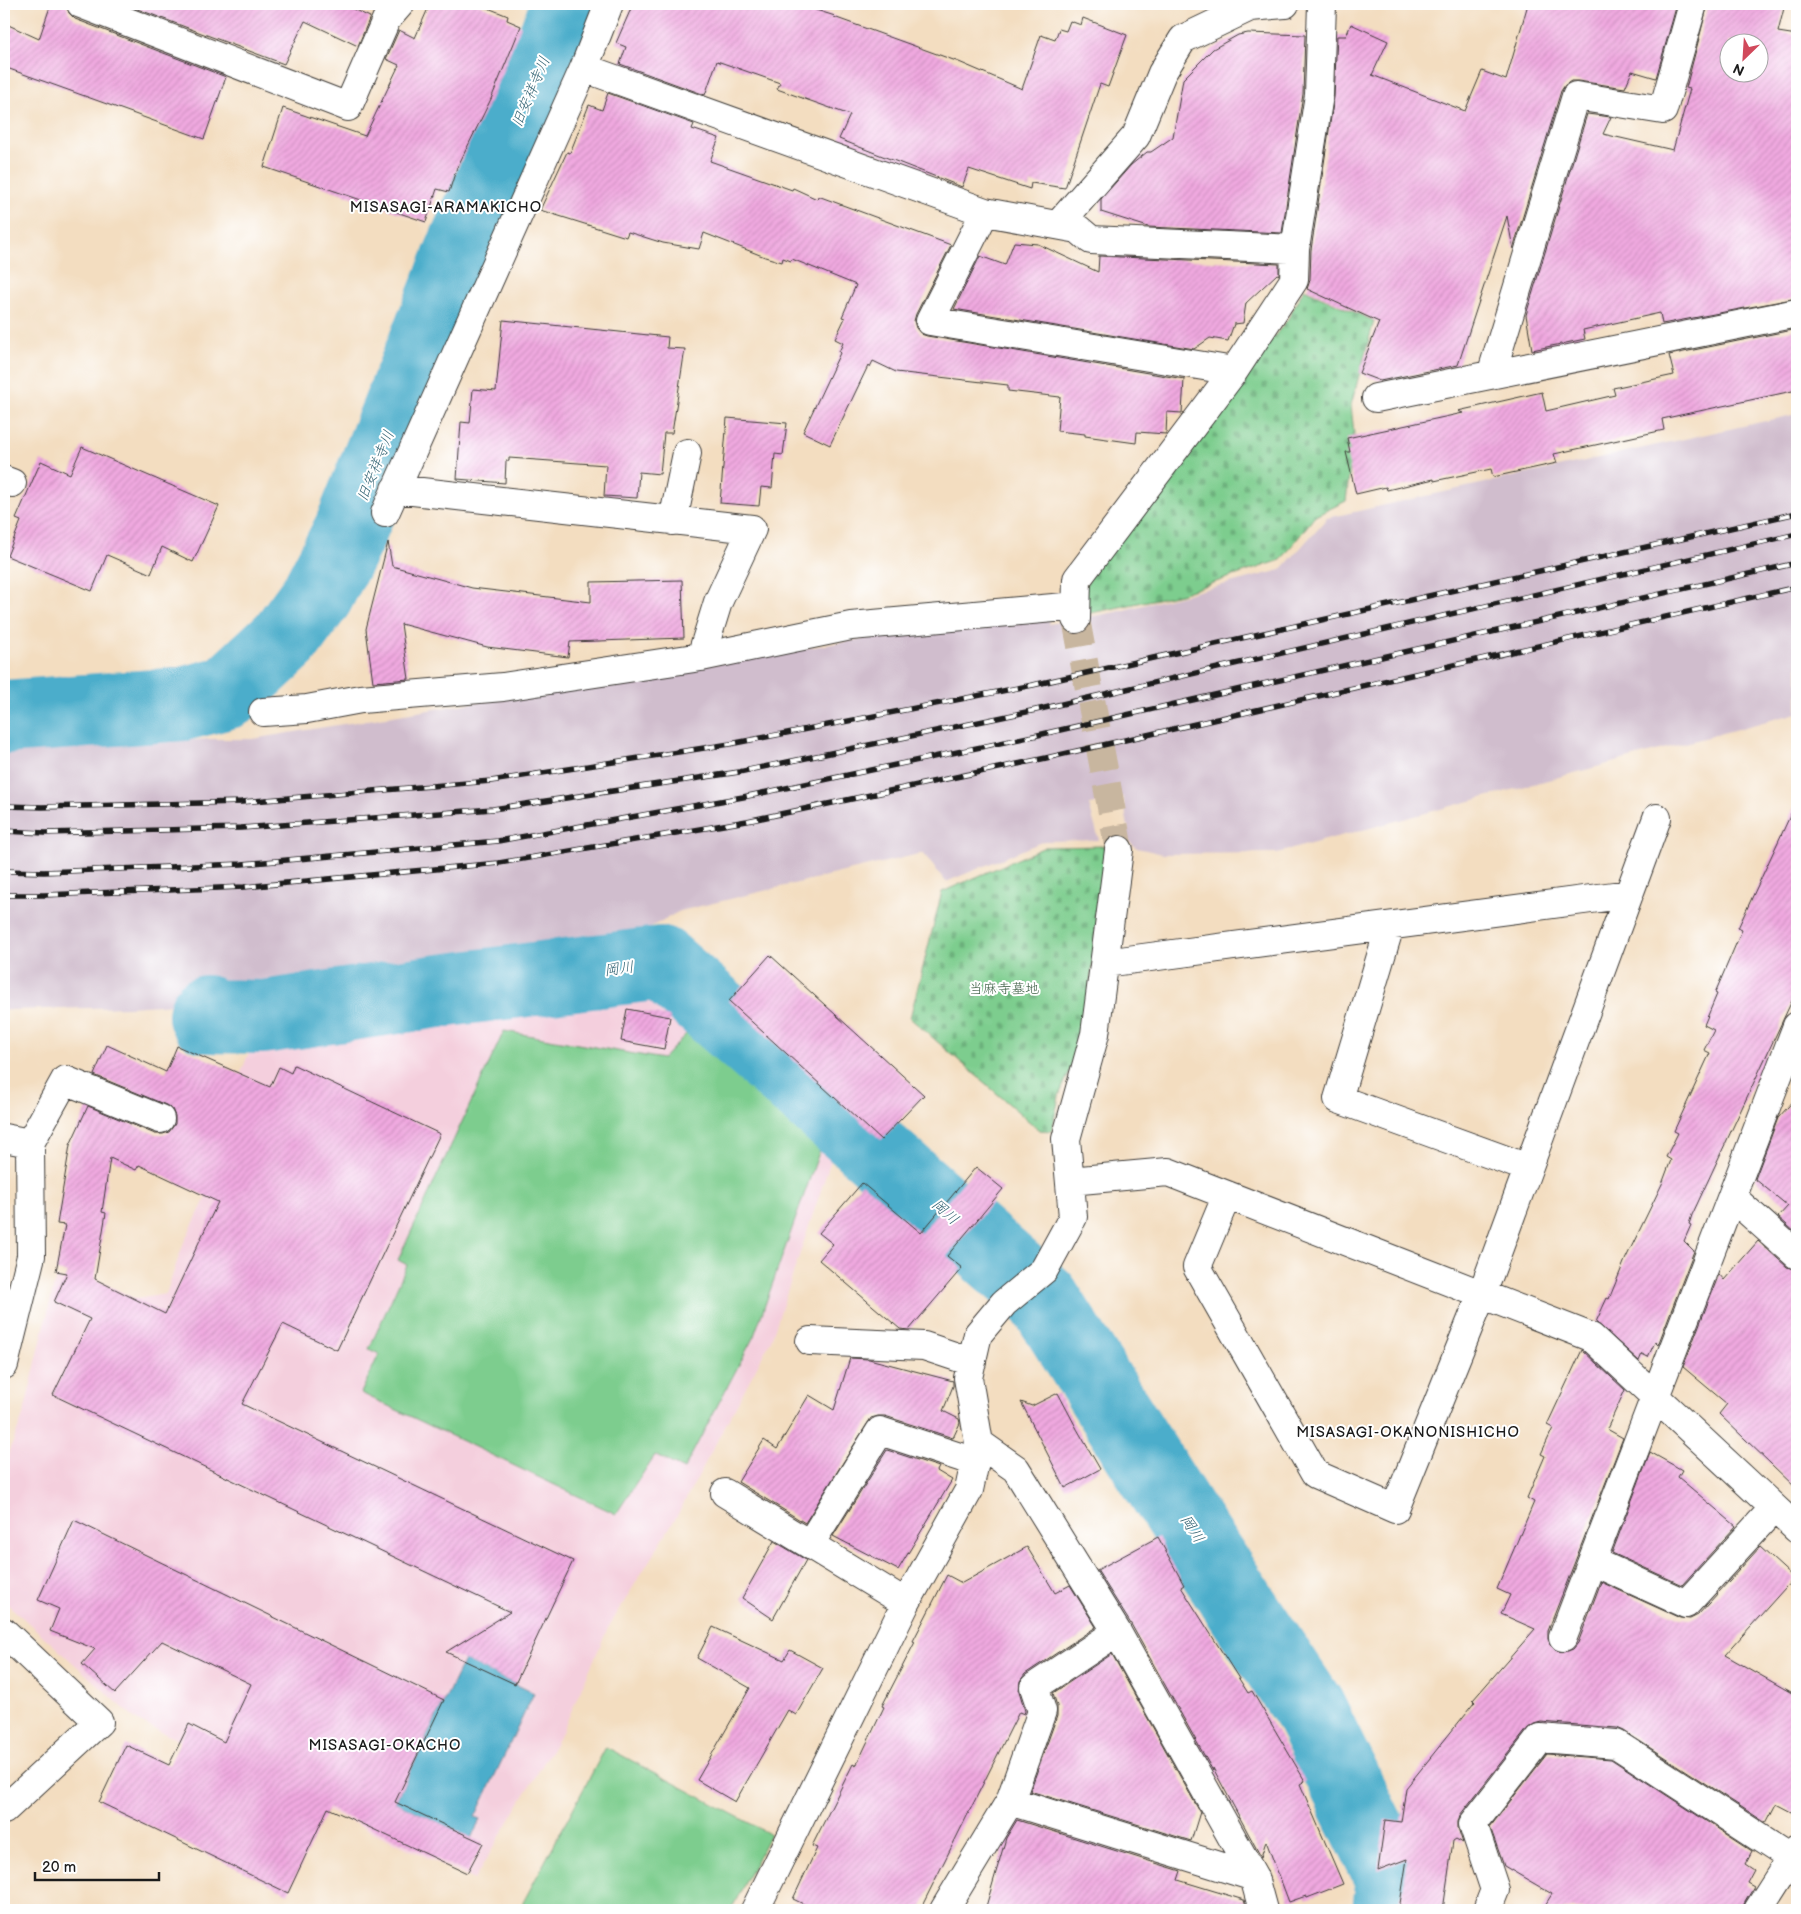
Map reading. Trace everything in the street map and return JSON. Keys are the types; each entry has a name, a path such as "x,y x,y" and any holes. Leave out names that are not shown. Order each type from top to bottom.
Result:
{"street":[{"path":"81,4 348,107 386,20 400,4"},
{"path":"610,4 584,68 390,501 673,520 752,529 718,602 701,658"},
{"path":"1058,225 1136,136 1162,73 1183,39 1250,8 1285,4"},
{"path":"263,712 306,709 361,699 503,687 701,658 851,626 1076,613 1077,579 1234,371 1294,280 1295,249 1319,96 1322,4"},
{"path":"1491,375 1576,96 1663,110 1694,4"},
{"path":"584,68 985,212 1078,229 1091,240 1295,249"},
{"path":"985,212 930,321 1234,371"},
{"path":"1376,398 1797,313"},
{"path":"673,520 687,453"},
{"path":"1227,1195 1197,1267 1315,1474 1395,1509 1482,1294 1657,818"},
{"path":"763,1907 906,1603 969,1490 977,1452 968,1378 978,1334 1004,1303 1044,1270 1073,1217 1066,1139 1095,1034 1119,850"},
{"path":"1105,963 1629,894"},
{"path":"1390,926 1338,1099 1528,1168"},
{"path":"1563,1636 1797,1026"},
{"path":"5,1356 32,1256 30,1143 65,1080 160,1119"},
{"path":"4,1138 30,1143"},
{"path":"1070,1181 1168,1172 1591,1337 1797,1529"},
{"path":"1732,1197 1797,1255"},
{"path":"810,1341 924,1346 972,1362"},
{"path":"810,1544 880,1431 977,1452 1016,1468 1117,1632 1254,1877 1263,1910"},
{"path":"725,1494 906,1603"},
{"path":"1592,1561 1686,1604 1774,1508"},
{"path":"4,1632 99,1722 4,1810"},
{"path":"944,1910 1010,1801 1042,1711 1034,1686 1117,1632"},
{"path":"1487,1910 1495,1890 1473,1824 1540,1738 1616,1744 1794,1854 1758,1910"},
{"path":"1010,1801 1254,1877"}],"shaded area":[{"path":"1797,414 1797,713 1277,853 1163,854 1137,848 1125,838 1128,827 1123,797 1089,805 1099,840 1044,841 946,882 923,853 680,911 608,950 338,993 130,1007 4,1010 4,750 18,751 210,739 252,739 874,637 1048,615 1049,624 1116,612 1281,570 1327,518"},
{"path":"646,972 836,1145 771,1340 678,1514 608,1628 562,1732 474,1880 138,1721 4,1601 4,1466 24,1413 56,1277 89,1294 112,1303 166,1294 184,1242 237,1136 220,1127 258,1029"}],"green space":[{"path":"1304,289 1374,321 1351,405 1354,434 1346,501 1315,516 1281,560 1180,594 1087,614 1085,588 1098,560 1288,319"},
{"name":"当麻寺墓地","path":"1107,846 1083,1039 1059,1096 1052,1131 1039,1130 910,1018 942,892 1045,847"},
{"path":"504,1031 663,1059 687,1033 821,1147 754,1336 684,1469 655,1455 616,1514 361,1393 379,1354 369,1349 407,1265 398,1260"},
{"path":"606,1747 770,1834 731,1910 519,1910"}],"water":[{"path":"464,1660 534,1693 475,1817 481,1819 471,1838 395,1802"}],"building":[{"path":"51,4 66,4 69,13 75,19 226,77 204,139 4,67 4,23 39,39"},
{"path":"124,4 342,4 370,17 358,46 305,21 284,64"},
{"path":"430,4 478,4 508,16 507,20 521,26 491,99 456,170 449,192 437,189 426,222 264,167 283,108 365,136 399,65 386,59 399,30 415,38"},
{"path":"633,4 797,4 835,16 959,62 1022,89 1041,35 1055,40 1059,29 1066,31 1070,21 1081,25 1083,18 1127,35 1108,87 1100,84 1065,188 1031,183 1030,189 969,169 962,187 839,139 850,115 777,89 780,83 717,61 705,95 620,64 626,47 616,43"},
{"path":"1528,4 1677,4 1656,78 1632,71 1625,88 1571,81 1561,91 1513,249 1507,216 1458,365 1380,381 1359,373 1379,322 1307,289 1310,280 1311,250 1334,97 1337,36 1346,36 1351,24 1388,41 1372,75 1465,111 1482,71 1506,80"},
{"path":"1708,4 1785,4 1778,32 1797,35 1797,298 1662,324 1660,313 1583,330 1585,339 1532,350 1526,315 1587,114 1611,117 1603,134 1673,150 1690,89 1686,88"},
{"path":"1248,33 1305,35 1303,94 1282,233 1148,227 1101,212 1101,199 1131,165 1147,152 1151,152 1173,137 1183,79 1213,49 1238,35"},
{"path":"608,93 694,124 692,129 719,138 710,161 792,190 793,188 817,199 818,196 951,245 916,314 914,321 916,328 921,334 1184,379 1182,413 1167,412 1166,434 1137,432 1136,443 1085,436 1085,434 1057,431 1060,397 1008,391 1008,385 896,372 873,361 870,367 868,366 830,445 803,432 840,353 843,343 835,339 845,318 842,317 856,285 792,259 791,261 783,258 782,262 765,257 704,233 699,249 663,243 628,232 626,237 540,210 567,152 570,153 589,105 602,110"},
{"path":"1014,242 1038,244 1098,272 1099,256 1279,264 1279,275 1277,274 1246,303 1243,323 1234,324 1228,341 1210,338 1194,349 954,309 980,256 1005,265"},
{"path":"503,320 668,337 667,348 685,349 672,433 664,433 660,474 639,472 637,498 604,496 606,465 509,458 509,461 506,461 505,483 457,479 461,422 470,423 473,389 496,391"},
{"path":"1797,329 1797,390 1662,419 1664,430 1554,454 1557,463 1493,477 1491,469 1387,490 1386,487 1356,494 1346,452 1350,452 1347,438 1463,413 1458,411 1542,392 1546,411 1615,395 1613,388 1674,375 1669,355"},
{"path":"727,418 787,423 783,455 775,454 772,488 761,487 759,506 720,503"},
{"path":"82,447 219,506 193,562 162,547 151,574 107,555 92,591 7,556 21,521 16,519 41,461 70,474"},
{"path":"388,542 392,566 472,588 591,602 591,582 682,580 684,638 570,642 568,657 487,647 401,624 409,679 373,682 366,629"},
{"path":"1797,801 1797,990 1692,1215 1689,1224 1691,1225 1684,1241 1694,1251 1658,1345 1655,1342 1648,1357 1642,1354 1639,1361 1596,1322 1607,1298 1609,1299 1625,1260 1662,1184 1671,1160 1666,1157 1678,1133 1674,1131 1710,1053 1704,1050 1714,1030 1704,1025 1717,994 1715,993 1742,930 1738,928"},
{"path":"770,955 924,1095 881,1140 729,1001"},
{"path":"627,1009 670,1017 664,1049 621,1041"},
{"path":"107,1045 166,1072 177,1046 270,1087 279,1067 291,1073 294,1065 440,1134 337,1350 283,1324 242,1404 573,1561 515,1684 446,1652 510,1612 53,1395 90,1319 54,1302 67,1273 56,1271 65,1225 57,1224 70,1145 88,1106 155,1134 169,1132 175,1124 175,1116 172,1109 166,1105 94,1075","holes":["110,1158 136,1170 139,1165 218,1202 165,1314 95,1279 106,1213 102,1212"]},
{"path":"1797,1097 1797,1234 1778,1217 1788,1206 1755,1179 1778,1118"},
{"path":"976,1167 1003,1189 947,1256 962,1268 909,1330 900,1329 819,1260 833,1244 819,1233 862,1183 921,1233"},
{"path":"1758,1241 1787,1267 1797,1270 1797,1489 1719,1414 1727,1404 1683,1367 1719,1274 1724,1280"},
{"path":"1582,1350 1625,1390 1607,1429 1623,1438 1548,1631 1548,1639 1551,1646 1557,1651 1565,1652 1573,1649 1578,1643 1601,1582 1680,1618 1690,1619 1698,1615 1760,1547 1794,1578 1725,1655 1797,1696 1797,1815 1776,1804 1766,1823 1617,1728 1541,1722 1528,1728 1460,1815 1458,1828 1463,1843 1456,1839 1453,1841 1443,1910 1399,1910 1407,1859 1378,1870 1385,1820 1401,1822 1406,1788 1475,1702 1473,1700 1535,1629 1501,1614 1510,1595 1497,1589 1534,1502 1527,1498 1545,1456 1541,1454 1553,1428 1547,1425"},
{"path":"850,1358 869,1359 953,1381 953,1386 943,1411 959,1419 960,1423 953,1438 885,1416 871,1418 805,1523 738,1482 764,1440 777,1449 809,1395 834,1410"},
{"path":"1058,1393 1100,1469 1065,1488 1021,1402 1032,1406"},
{"path":"887,1450 939,1467 937,1471 952,1480 898,1570 833,1536"},
{"path":"1650,1452 1682,1470 1678,1477 1736,1526 1682,1585 1612,1553"},
{"path":"74,1520 444,1700 395,1802 483,1843 467,1873 328,1808 288,1893 99,1802 126,1745 169,1765 189,1724 224,1742 251,1684 162,1641 115,1693 82,1664 95,1649 50,1631 59,1609 38,1600"},
{"path":"1158,1537 1184,1585 1181,1587 1248,1693 1252,1691 1305,1781 1300,1784 1343,1884 1307,1898 1306,1896 1289,1902 1266,1841 1261,1857 1131,1624 1097,1570"},
{"path":"774,1541 806,1560 773,1619 742,1598"},
{"path":"1027,1547 1055,1593 1070,1585 1096,1627 1025,1674 1020,1681 1019,1691 1025,1711 1024,1714 1019,1712 920,1910 816,1910 793,1899 817,1848 812,1846 853,1764 856,1766 884,1707 882,1706 947,1575 962,1583"},
{"path":"713,1627 784,1660 790,1650 823,1668 796,1715 788,1710 735,1802 697,1780 750,1688 697,1658"},
{"path":"1112,1654 1200,1812 1191,1841 1030,1791 1057,1716 1057,1706 1053,1693"},
{"path":"1547,1754 1611,1759 1752,1851 1745,1864 1754,1870 1747,1883 1754,1887 1745,1902 1743,1910 1542,1910 1552,1894 1504,1866 1490,1827"},
{"path":"1017,1820 1181,1871 1178,1880 1244,1900 1247,1910 985,1910 1006,1838"}],"waterway":[{"name":"旧安祥寺川","path":"4,717 183,704 228,692 285,639 317,595 350,531 464,247 569,4"},
{"name":"岡川","path":"206,1012 205,1016 263,1017 432,992 661,963 1043,1298 1179,1513 1309,1709 1393,1880 1389,1910"}],"tunnel":[{"path":"1076,619 1119,850"}],"railway":[{"path":"4,806 42,807 242,802 491,781 730,744 1033,685 1797,513"},
{"path":"4,831 45,833 241,828 493,809 739,772 1036,710 1797,534"},
{"path":"4,871 44,872 242,864 498,841 743,797 1038,735 1797,563"},
{"path":"4,895 244,887 499,863 747,821 1046,758 1797,587"}],"district":[{"name":"MISASAGI-ARAMAKICHO","path":"446,207"},
{"name":"MISASAGI-OKANONISHICHO","path":"1408,1432"},
{"name":"MISASAGI-OKACHO","path":"385,1745"}]}
